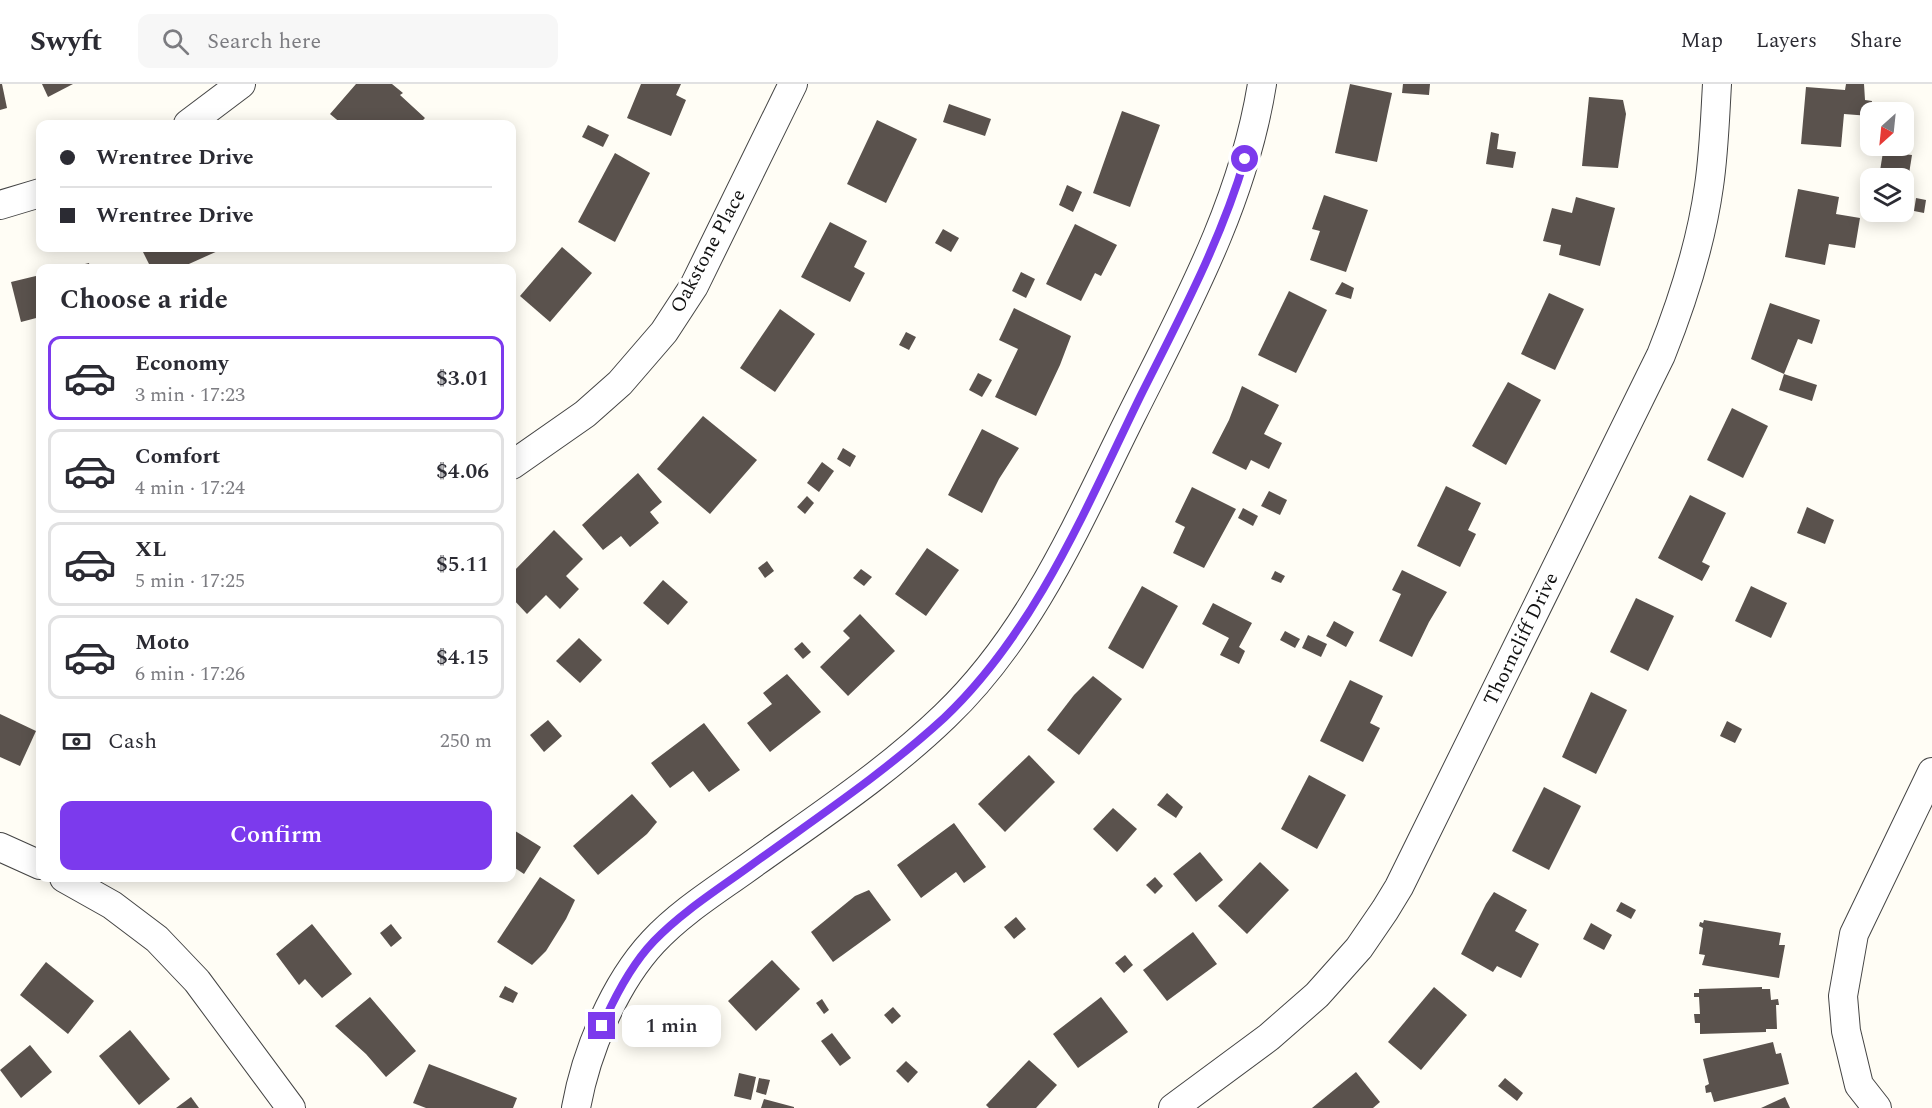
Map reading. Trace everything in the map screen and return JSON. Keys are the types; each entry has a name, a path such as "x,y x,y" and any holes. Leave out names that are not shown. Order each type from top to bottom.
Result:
{"street":[{"path":"193,120 241,84"},
{"name":"Oakstone Place","path":"516,462 585,414 620,382 664,332 694,286 794,84"},
{"path":"576,1108 587,1063 610,1008 624,981 652,943 688,911 894,762 946,715 979,679 1023,623 1058,564 1204,268 1232,202 1257,116 1262,84"},
{"name":"Thorncliff Drive","path":"1173,1108 1269,1037 1317,995 1359,948 1399,887 1661,355 1676,319 1688,283 1702,225 1709,184 1718,84"},
{"path":"0,205 36,194"},
{"path":"1877,1108 1860,1085 1846,1031 1843,996 1854,934 1932,772"},
{"path":"0,847 36,863"},
{"path":"71,882 112,905 157,939 197,981 291,1108"}],"building":[{"path":"0,84 2,84 7,108 0,110"},
{"path":"42,84 73,84 48,97"},
{"path":"356,84 392,84 403,93 400,95 425,118 423,120 337,120 330,114"},
{"path":"641,84 681,84 676,95 686,100 671,136 627,118"},
{"path":"1350,84 1392,93 1377,162 1335,153"},
{"path":"1403,84 1430,84 1429,95 1402,93"},
{"path":"1846,84 1864,84 1865,100 1872,101 1860,102 1860,115 1844,114 1841,147 1801,144 1806,87 1845,90"},
{"path":"1589,97 1623,100 1626,114 1618,168 1582,166"},
{"path":"949,104 991,119 985,136 943,122"},
{"path":"1122,111 1160,125 1130,207 1093,193"},
{"path":"877,120 917,139 886,203 847,184"},
{"path":"588,125 609,135 603,147 582,137"},
{"path":"1491,132 1499,134 1497,149 1516,152 1513,168 1486,164"},
{"path":"615,153 650,173 615,242 578,222"},
{"path":"1882,156 1912,156 1910,168 1880,168"},
{"path":"1067,185 1082,192 1073,212 1059,205"},
{"path":"1798,189 1839,197 1836,214 1860,218 1855,248 1829,244 1825,265 1785,257"},
{"path":"1324,195 1368,210 1346,272 1310,260 1320,231 1312,229"},
{"path":"1576,197 1615,208 1600,266 1559,255 1561,245 1543,241 1552,208 1572,213"},
{"path":"1916,198 1926,200 1924,213 1914,211"},
{"path":"830,222 867,241 854,267 865,273 850,302 801,277"},
{"path":"1075,224 1117,245 1101,276 1095,273 1081,301 1046,284"},
{"path":"943,229 959,238 951,252 935,243"},
{"path":"562,247 592,273 550,322 520,296"},
{"path":"143,252 216,252 189,264 149,264"},
{"path":"1021,272 1035,279 1026,298 1012,291"},
{"path":"36,276 36,318 21,322 11,282"},
{"path":"1342,282 1354,288 1351,299 1335,294"},
{"path":"1289,291 1327,310 1296,373 1258,355"},
{"path":"1549,293 1584,309 1555,370 1521,354"},
{"path":"1770,303 1820,320 1812,344 1798,339 1784,374 1751,359"},
{"path":"1014,308 1071,336 1036,416 995,397 1018,349 999,340"},
{"path":"780,309 815,334 775,392 740,368"},
{"path":"906,332 916,337 909,350 899,345"},
{"path":"978,373 992,380 982,397 969,390"},
{"path":"1784,374 1817,385 1812,401 1779,390"},
{"path":"1508,382 1541,400 1506,465 1472,446"},
{"path":"1242,386 1279,405 1264,434 1282,443 1269,469 1251,460 1246,470 1212,453 1229,420"},
{"path":"1732,408 1768,426 1743,478 1707,460"},
{"path":"703,416 757,460 710,514 657,469"},
{"path":"982,429 1019,448 999,479 982,513 948,495"},
{"path":"843,448 856,456 850,467 837,459"},
{"path":"822,462 834,471 819,492 807,483"},
{"path":"638,473 662,502 650,512 659,523 630,547 621,536 603,550 582,525"},
{"path":"1446,486 1481,503 1468,530 1476,534 1460,567 1417,546"},
{"path":"1192,487 1236,509 1204,568 1173,553 1185,527 1175,522"},
{"path":"1269,491 1287,500 1280,515 1261,506"},
{"path":"1690,495 1726,513 1702,562 1710,566 1702,581 1658,558"},
{"path":"807,496 814,503 805,514 797,507"},
{"path":"1807,507 1834,520 1825,544 1797,533"},
{"path":"1243,508 1258,516 1253,526 1238,518"},
{"path":"554,530 583,559 566,576 579,589 560,609 546,595 527,614 516,602 516,569"},
{"path":"927,548 959,570 926,616 895,594"},
{"path":"767,561 774,571 765,578 758,568"},
{"path":"861,569 872,577 864,586 853,578"},
{"path":"1402,570 1447,592 1412,657 1379,641 1401,594 1392,590"},
{"path":"1275,571 1285,576 1281,583 1271,579"},
{"path":"663,580 688,602 668,625 643,603"},
{"path":"1142,586 1178,606 1143,669 1108,648"},
{"path":"1751,586 1787,603 1771,638 1735,621"},
{"path":"1636,598 1674,616 1648,671 1610,652"},
{"path":"1213,603 1252,623 1239,647 1245,651 1239,664 1220,655 1229,638 1202,624"},
{"path":"860,614 895,651 848,696 820,667 850,638 843,631"},
{"path":"1334,621 1354,632 1346,647 1326,636"},
{"path":"1285,631 1300,639 1295,648 1280,640"},
{"path":"1308,635 1327,644 1321,657 1302,648"},
{"path":"579,638 602,660 580,683 556,661"},
{"path":"802,642 811,652 803,659 794,649"},
{"path":"787,674 821,712 770,752 747,723 772,704 763,693"},
{"path":"1093,676 1122,699 1079,755 1047,730 1074,695"},
{"path":"1350,680 1383,696 1370,723 1380,728 1363,762 1320,741"},
{"path":"1591,692 1627,710 1596,774 1562,757"},
{"path":"0,714 36,731 20,766 0,757"},
{"path":"548,720 562,736 544,752 530,735"},
{"path":"1727,721 1742,729 1735,743 1720,736"},
{"path":"704,723 740,770 709,792 693,771 670,788 651,763"},
{"path":"1029,755 1055,782 1005,832 978,804"},
{"path":"1309,775 1346,795 1317,849 1281,829"},
{"path":"1544,787 1581,806 1549,870 1512,851"},
{"path":"1167,793 1183,807 1176,818 1157,805"},
{"path":"632,794 657,822 647,834 598,875 573,846"},
{"path":"1113,808 1137,829 1117,852 1093,829"},
{"path":"954,823 986,867 964,883 956,872 921,898 897,865"},
{"path":"516,831 541,847 524,874 516,869"},
{"path":"1200,852 1223,880 1196,902 1173,874"},
{"path":"1260,862 1289,890 1247,934 1218,906"},
{"path":"540,877 575,900 546,951 532,965 497,942"},
{"path":"1155,877 1163,886 1155,894 1146,885"},
{"path":"869,890 891,920 833,962 811,932 855,896"},
{"path":"1494,892 1527,910 1515,931 1539,944 1521,978 1497,966 1493,972 1461,954"},
{"path":"1621,902 1636,910 1631,919 1616,911"},
{"path":"1016,917 1026,929 1014,939 1004,927"},
{"path":"1704,920 1781,933 1779,945 1785,945 1779,978 1702,965 1705,955 1699,954 1703,928 1699,926"},
{"path":"1591,923 1612,935 1604,950 1583,939"},
{"path":"312,924 352,974 322,998 305,979 299,985 276,954"},
{"path":"391,924 402,938 391,947 380,933"},
{"path":"1193,932 1217,964 1167,1001 1143,970"},
{"path":"1125,955 1133,965 1124,973 1115,963"},
{"path":"772,960 800,989 756,1031 728,1001"},
{"path":"46,962 94,1001 68,1034 20,995"},
{"path":"505,986 518,993 513,1003 499,997"},
{"path":"1434,987 1467,1015 1421,1070 1388,1042"},
{"path":"1762,987 1762,989 1770,989 1771,1000 1778,999 1777,1029 1766,1029 1766,1032 1700,1034 1700,1023 1695,1023 1694,1014 1700,1014 1699,997 1694,997 1694,993 1699,993 1699,989"},
{"path":"370,997 416,1051 386,1077 366,1054 335,1026"},
{"path":"1101,997 1128,1032 1078,1068 1053,1034"},
{"path":"822,999 829,1010 824,1014 816,1003"},
{"path":"893,1007 901,1016 892,1024 884,1015"},
{"path":"130,1030 170,1079 139,1105 99,1056"},
{"path":"832,1033 851,1058 840,1066 821,1041"},
{"path":"1773,1042 1776,1054 1781,1053 1789,1084 1714,1102 1711,1092 1706,1093 1705,1086 1709,1084 1703,1059"},
{"path":"30,1045 52,1072 21,1098 0,1070"},
{"path":"1029,1060 1057,1085 1036,1108 989,1108 986,1105"},
{"path":"906,1061 918,1072 908,1083 896,1071"},
{"path":"429,1064 517,1098 513,1108 426,1108 413,1103"},
{"path":"1356,1072 1380,1102 1373,1108 1312,1108"},
{"path":"739,1073 756,1077 751,1100 734,1096"},
{"path":"759,1078 770,1080 766,1095 756,1092"},
{"path":"1505,1078 1523,1093 1517,1101 1498,1086"},
{"path":"191,1097 199,1108 176,1108"},
{"path":"1785,1097 1790,1108 1761,1108"},
{"path":"764,1099 794,1107 794,1108 761,1108"}],"route":[{"path":"602,1026 624,981 652,943 688,911 894,762 946,715 979,679 1023,623 1058,564 1204,268 1232,202 1245,159"}]}
